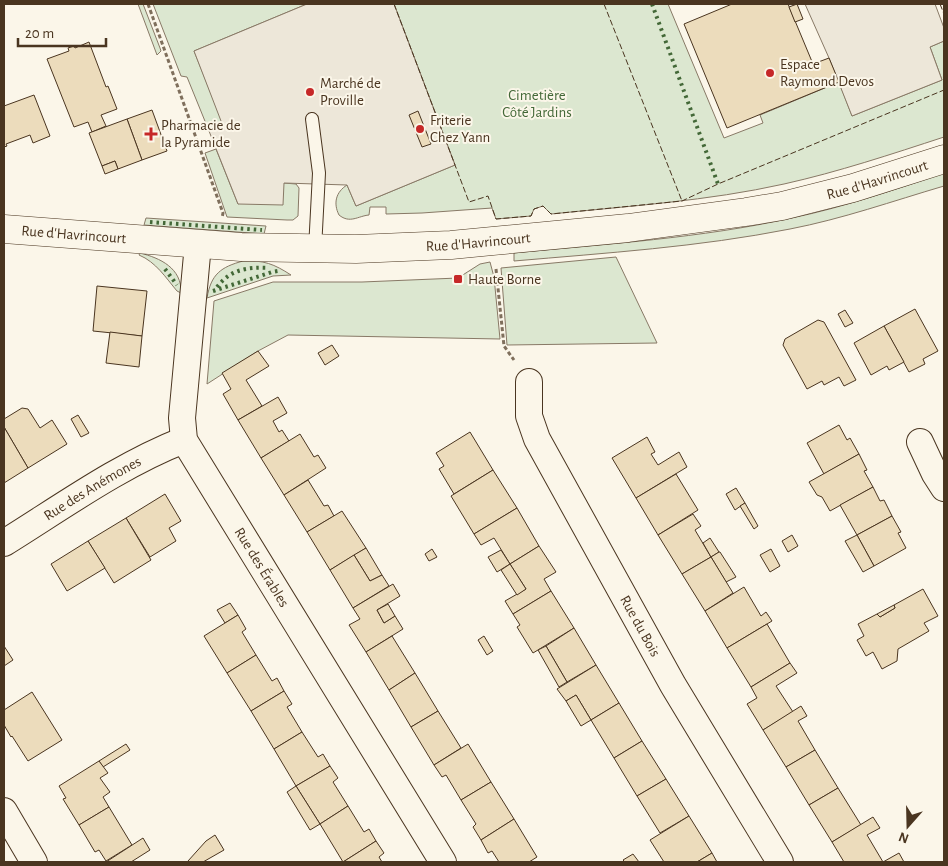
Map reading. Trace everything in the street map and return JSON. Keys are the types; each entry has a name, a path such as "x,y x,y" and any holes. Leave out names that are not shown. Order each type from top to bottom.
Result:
{"street":[{"name":"Rue d'Havrincourt","path":"4,229 207,244 315,249 392,248 497,241 628,228 782,206 853,188 944,159"},
{"name":"Rue des Érables","path":"207,244 182,418 184,440 443,862"},
{"name":"Rue du Bois","path":"529,382 529,416 537,439 664,670 780,862"},
{"name":"Rue des Anémones","path":"4,543 134,462 184,440"},
{"path":"920,442 935,474 944,488"},
{"path":"4,811 34,862"}],"lane":[{"path":"312,119 318,173 315,249"}],"path":[{"path":"148,4 223,213 207,244"},
{"path":"497,241 496,268 504,346 529,382"}],"green space":[{"path":"138,4 143,4 160,48 161,51 157,55"},
{"path":"153,4 307,4 194,51 222,121 219,127 209,131 187,77 181,76"},
{"name":"Cimetière Côté Jardins","path":"394,4 668,4 724,138 763,123 760,115 839,82 852,116 942,80 930,47 944,41 944,137 804,179 755,190 697,199 551,214 543,206 534,209 531,216 496,219 492,208 386,214 386,207 370,207 369,215 347,219 339,215 336,202 338,194 347,185 356,206 455,165"},
{"path":"216,149 238,204 284,183 296,184 299,188 298,216 293,220 227,217 205,153"},
{"path":"944,173 944,186 848,215 790,229 687,245 514,261 514,253 723,231 758,225 811,214 888,192"},
{"path":"146,218 266,226 264,234 144,225"},
{"path":"140,253 162,261 174,271 178,277 181,293 177,291 156,266 139,255"},
{"path":"616,257 657,343 507,345 501,268"},
{"path":"243,261 257,261 268,264 291,275 273,276 207,298 214,277 223,269"},
{"path":"490,262 494,277 500,339 288,335 258,351 207,384 214,301 273,282 362,282 458,278 480,264"}],"shaded area":[{"path":"307,4 394,4 455,165 356,206 347,185 284,183 283,205 238,204 209,131 219,127 221,121 194,51"},
{"path":"805,4 935,4 944,28 944,41 930,47 942,80 852,116"}],"building":[{"name":"Espace Raymond Devos","path":"732,4 788,4 813,64 829,58 839,82 727,128 684,24"},
{"path":"797,4 803,19 795,22 789,7"},
{"path":"89,42 106,87 108,86 117,109 101,115 106,126 92,132 88,122 74,127 47,59 69,51 68,48 74,46 75,48"},
{"path":"34,95 50,136 33,143 30,135 6,144 7,146 4,147 4,106"},
{"path":"152,110 167,151 142,160 127,119"},
{"name":"Friterie Chez Yann","path":"418,111 431,144 422,147 409,115"},
{"path":"127,119 142,160 118,169 115,161 102,166 89,133"},
{"path":"115,161 118,169 105,174 102,166"},
{"path":"97,286 147,291 142,336 93,331"},
{"path":"915,309 938,351 923,359 925,364 909,372 884,326"},
{"path":"845,310 853,323 845,327 838,314"},
{"path":"818,320 824,322 856,380 844,386 839,377 824,385 822,381 807,389 783,345 785,339"},
{"path":"884,326 904,362 889,370 887,366 871,375 854,343"},
{"path":"110,332 142,336 139,367 106,363"},
{"path":"332,345 339,356 325,365 318,353"},
{"path":"258,351 269,366 246,380 262,406 238,420 223,394 231,389 222,373"},
{"path":"278,397 287,413 273,421 279,432 282,430 289,441 261,458 238,420"},
{"path":"22,408 28,409 40,428 52,420 67,444 28,468 4,427 4,419"},
{"path":"78,415 89,433 81,437 71,419"},
{"path":"839,425 847,440 850,438 859,454 824,474 807,443"},
{"path":"4,427 28,468 4,483"},
{"path":"470,432 493,470 454,494 439,469 444,466 436,453"},
{"path":"300,434 314,457 318,455 326,468 284,495 261,458"},
{"path":"647,437 655,452 651,454 658,465 679,452 687,467 636,498 612,458"},
{"path":"859,454 867,470 864,471 873,487 830,511 822,497 817,495 809,482"},
{"path":"493,470 517,508 474,534 451,496"},
{"path":"676,474 698,510 658,535 636,498"},
{"path":"308,480 324,506 328,505 334,516 307,532 284,495"},
{"path":"873,487 880,501 884,500 892,516 857,535 840,505"},
{"path":"736,488 745,503 735,510 726,494"},
{"path":"165,494 181,521 169,528 176,541 150,557 126,518"},
{"path":"745,503 758,526 754,529 740,506"},
{"path":"517,508 539,546 510,564 494,538 481,545 474,534"},
{"path":"342,511 366,548 330,570 307,532"},
{"path":"693,514 701,526 695,530 711,557 682,574 658,535"},
{"path":"892,516 901,532 898,533 906,548 874,566 857,535"},
{"path":"126,518 151,560 114,583 88,541"},
{"path":"792,535 798,546 788,552 782,541"},
{"path":"857,535 874,566 863,572 845,541"},
{"path":"710,538 719,552 711,557 703,543"},
{"path":"88,541 105,568 67,591 51,564"},
{"path":"539,546 556,572 544,579 551,591 513,614 505,601 526,589 510,564"},
{"path":"366,548 382,575 370,581 354,555"},
{"path":"432,549 437,557 429,561 425,554"},
{"path":"771,549 780,566 770,572 760,555"},
{"path":"501,550 510,564 497,572 488,557"},
{"path":"719,552 736,577 726,582 711,557"},
{"path":"354,555 370,581 382,575 389,586 353,608 330,570"},
{"path":"711,557 733,593 705,611 682,574"},
{"path":"510,564 526,589 517,595 501,570"},
{"path":"393,584 400,596 377,610 384,623 395,616 403,629 366,652 349,625 360,619 353,608"},
{"path":"744,587 761,616 766,612 772,621 727,648 705,611"},
{"path":"923,589 938,616 924,623 929,631 898,649 897,661 882,669 873,652 866,656 857,640 864,636 858,624 877,614 880,617 895,608 894,605"},
{"path":"551,591 574,628 533,653 517,627 520,625 513,614"},
{"path":"230,603 238,615 225,623 217,610"},
{"path":"388,604 395,616 384,623 377,610"},
{"path":"894,605 895,608 880,617 877,614"},
{"path":"238,615 246,629 242,632 256,655 227,673 204,636"},
{"path":"767,624 790,663 751,687 727,648"},
{"path":"574,628 596,665 567,682 546,646"},
{"path":"392,636 415,673 389,690 366,652"},
{"path":"484,636 493,651 487,655 478,640"},
{"path":"4,646 13,660 4,666"},
{"path":"546,646 567,682 559,687 538,650"},
{"path":"256,655 272,681 277,678 284,691 251,711 227,673"},
{"path":"790,663 797,673 776,686 793,712 763,730 747,704 757,698 751,687"},
{"path":"596,665 619,703 591,720 576,695 566,701 557,689"},
{"path":"415,673 438,711 411,727 389,690"},
{"path":"284,691 292,704 287,707 302,732 274,749 251,711"},
{"path":"32,692 62,740 28,761 4,725 4,710"},
{"path":"576,695 591,720 581,726 566,701"},
{"path":"619,703 642,741 614,758 591,720"},
{"path":"801,706 807,716 798,721 815,750 786,767 763,730"},
{"path":"438,711 461,748 434,765 411,727"},
{"path":"302,732 318,757 323,754 330,766 296,786 274,749"},
{"path":"642,741 666,779 637,796 614,758"},
{"path":"126,744 130,750 103,767 99,761"},
{"path":"468,744 491,782 461,800 446,775 442,777 434,765"},
{"path":"815,750 838,788 809,805 786,767"},
{"path":"99,761 108,773 100,778 110,792 103,797 109,807 79,825 63,799 66,798 59,786"},
{"path":"330,766 338,778 333,782 348,806 320,824 296,786"},
{"path":"666,779 689,816 660,833 637,796"},
{"path":"491,782 514,819 481,840 473,827 476,824 461,800"},
{"path":"296,786 320,824 310,830 287,792"},
{"path":"838,788 861,825 832,842 809,805"},
{"path":"348,806 364,832 369,829 376,841 343,862 320,824"},
{"path":"109,807 132,845 106,861 99,850 95,852 79,825"},
{"path":"689,816 712,853 697,862 664,862 650,840"},
{"path":"873,817 880,828 867,835 883,862 844,862 832,842"},
{"path":"514,819 537,857 529,862 499,862 492,851 488,853 481,840"},
{"path":"215,835 224,850 203,862 188,862 206,841"},
{"path":"143,838 150,850 131,862 106,862"},
{"path":"376,841 384,853 379,857 382,862 343,862"},
{"path":"712,853 717,862 697,862"},
{"path":"899,853 904,862 883,862"},
{"path":"633,854 639,862 625,862 623,860"}],"hedge":[{"path":"652,4 718,184"},
{"path":"150,222 262,230"},
{"path":"217,287 228,276 240,270 269,268"},
{"path":"165,269 177,285"},
{"path":"213,291 278,271"}],"fence":[{"path":"394,4 469,202 488,196 496,219 531,216 534,209 543,206 551,214 682,201 718,184 944,90"},
{"path":"604,4 682,201"},
{"path":"940,4 944,14"}],"place":[{"name":"Espace Raymond Devos","path":"770,73"},
{"name":"Marché de Proville","path":"310,92"},
{"name":"Friterie Chez Yann","path":"420,129"},
{"name":"Pharmacie de la Pyramide","path":"151,134"},
{"name":"Haute Borne","path":"458,279"}]}
